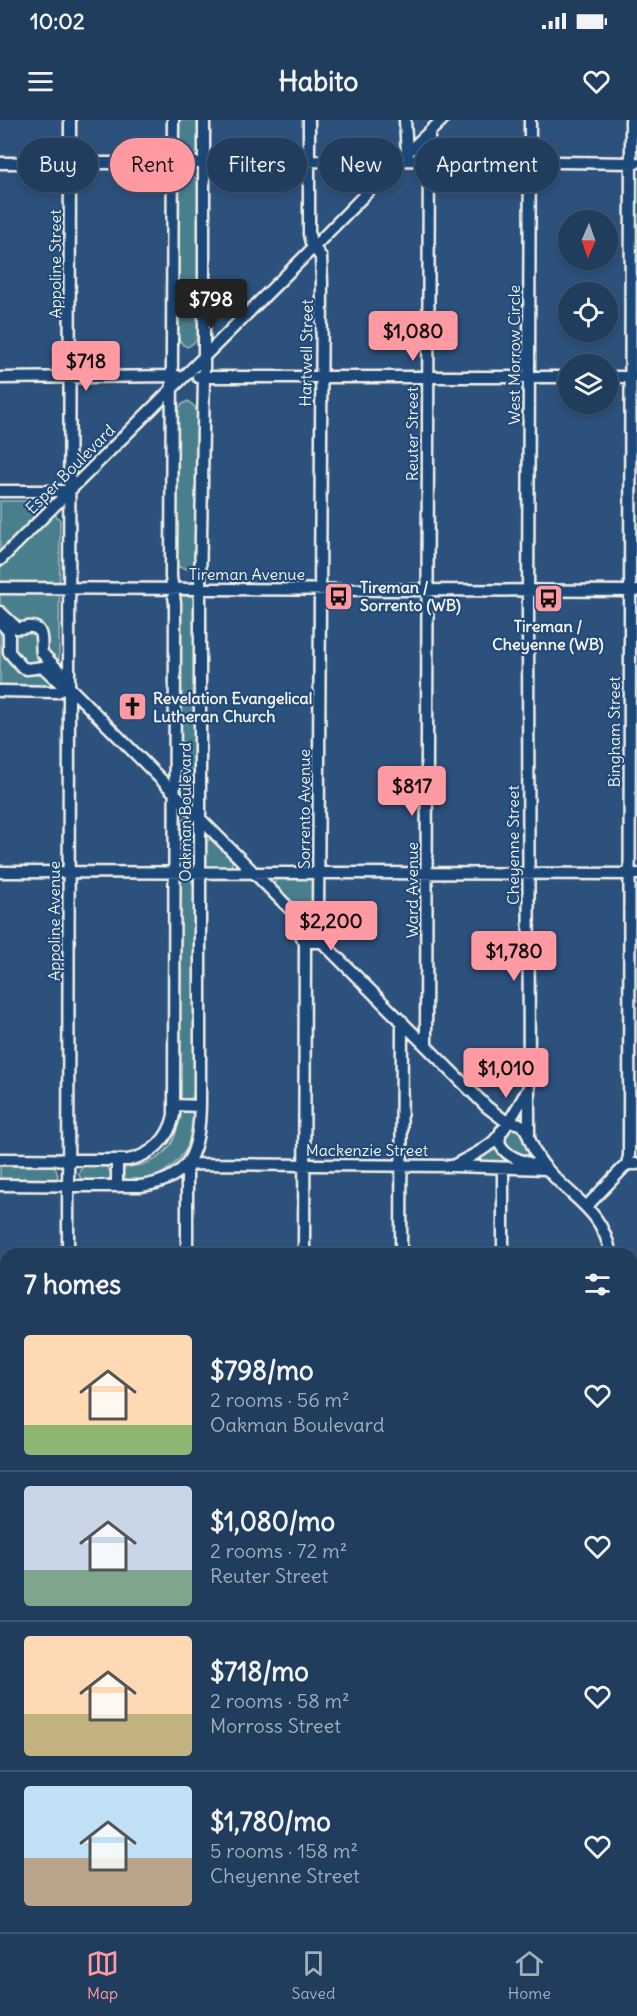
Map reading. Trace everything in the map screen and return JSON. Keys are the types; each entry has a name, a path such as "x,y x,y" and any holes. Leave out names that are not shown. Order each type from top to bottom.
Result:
{"street":[{"name":"Appoline Street","path":"70,120 70,138"},
{"name":"Oakman Boulevard","path":"172,120 172,138"},
{"name":"Oakman Boulevard","path":"187,1164 197,1142 200,1106 200,588 204,376 204,120"},
{"name":"Hartwell Street","path":"309,120 309,234 321,257 322,282 320,589"},
{"path":"404,157 405,120"},
{"name":"Esper Boulevard","path":"0,560 442,120"},
{"name":"West Morrow Circle","path":"530,120 530,138"},
{"name":"Bingham Street","path":"632,120 634,163 633,874 628,1156 632,1164"},
{"path":"195,163 415,158"},
{"path":"559,162 634,163"},
{"path":"0,163 18,163"},
{"name":"Appoline Street","path":"69,588 70,192"},
{"name":"Oakman Boulevard","path":"0,1159 117,1160 138,1158 157,1147 171,1127 174,1115 175,603 172,588 172,192"},
{"name":"Reuter Street","path":"428,590 429,192"},
{"name":"West Morrow Circle","path":"528,591 531,192"},
{"path":"0,378 558,377"},
{"path":"618,377 634,377"},
{"path":"0,491 70,491"},
{"name":"Tireman Avenue","path":"0,588 633,591"},
{"name":"Appoline Avenue","path":"68,1248 69,588"},
{"name":"Sorrento Avenue","path":"320,589 318,920 322,935 321,941"},
{"name":"Ward Avenue","path":"426,1045 428,590"},
{"name":"Cheyenne Street","path":"528,591 529,1134"},
{"path":"0,612 17,628 33,627 38,630 42,637 42,653 63,675 69,687"},
{"path":"0,622 9,633 8,647 11,655 22,667 27,669 43,667 69,687 298,917 304,945 304,1248"},
{"path":"0,691 57,692 69,687"},
{"path":"0,872 633,874"},
{"path":"298,917 318,920"},
{"path":"304,945 321,941 426,1045 504,1127"},
{"path":"401,1248 402,1021"},
{"path":"453,1166 488,1145 504,1127 528,1090"},
{"path":"174,1105 200,1106"},
{"path":"504,1127 517,1123 522,1125 529,1134 530,1143 546,1169 586,1206 604,1230 609,1248"},
{"path":"504,1127 499,1142 505,1152 519,1160 546,1169"},
{"path":"117,1160 117,1186"},
{"path":"0,1185 141,1186 160,1182 175,1175 187,1164"},
{"path":"187,1164 187,1248"},
{"name":"Mackenzie Street","path":"187,1164 402,1165 546,1169"},
{"path":"586,1206 632,1164"},
{"path":"503,1168 503,1248"}],"green space":[{"path":"175,120 201,120 201,147 195,154 195,138 176,138"},
{"path":"195,178 199,185 200,327 196,341 188,347 183,345 177,336 176,192 195,192"},
{"path":"188,401 195,407 199,420 195,566 188,569 179,567 175,560 175,416 181,405"},
{"path":"0,501 43,501 60,520 59,661 53,686 0,686"},
{"path":"181,596 192,596 194,599 194,787 189,793 179,788 179,599"},
{"path":"185,818 193,821 194,826 194,863 184,868 179,863 179,824"},
{"path":"210,839 232,860 232,866 206,868 204,864 205,842"},
{"path":"278,878 312,879 312,916 306,916 276,887 275,881"},
{"path":"191,880 194,886 194,1093 191,1099 179,1097 179,885 180,881"},
{"path":"185,1109 192,1112 194,1125 185,1152 163,1173 150,1179 136,1182 123,1180 122,1170 150,1162 169,1148 174,1138 179,1113"},
{"path":"510,1126 520,1128 538,1161 511,1152 502,1141"},
{"path":"494,1143 525,1165 481,1164 479,1157"},
{"path":"0,1166 53,1166 58,1176 55,1180 0,1181"},
{"path":"84,1166 107,1167 111,1177 107,1181 82,1181 78,1173"}],"place":[{"name":"Tireman / Sorrento (WB)","path":"339,596"},
{"name":"Tireman / Cheyenne (WB)","path":"548,598"},
{"name":"Revelation Evangelical Lutheran Church","path":"132,707"}]}
